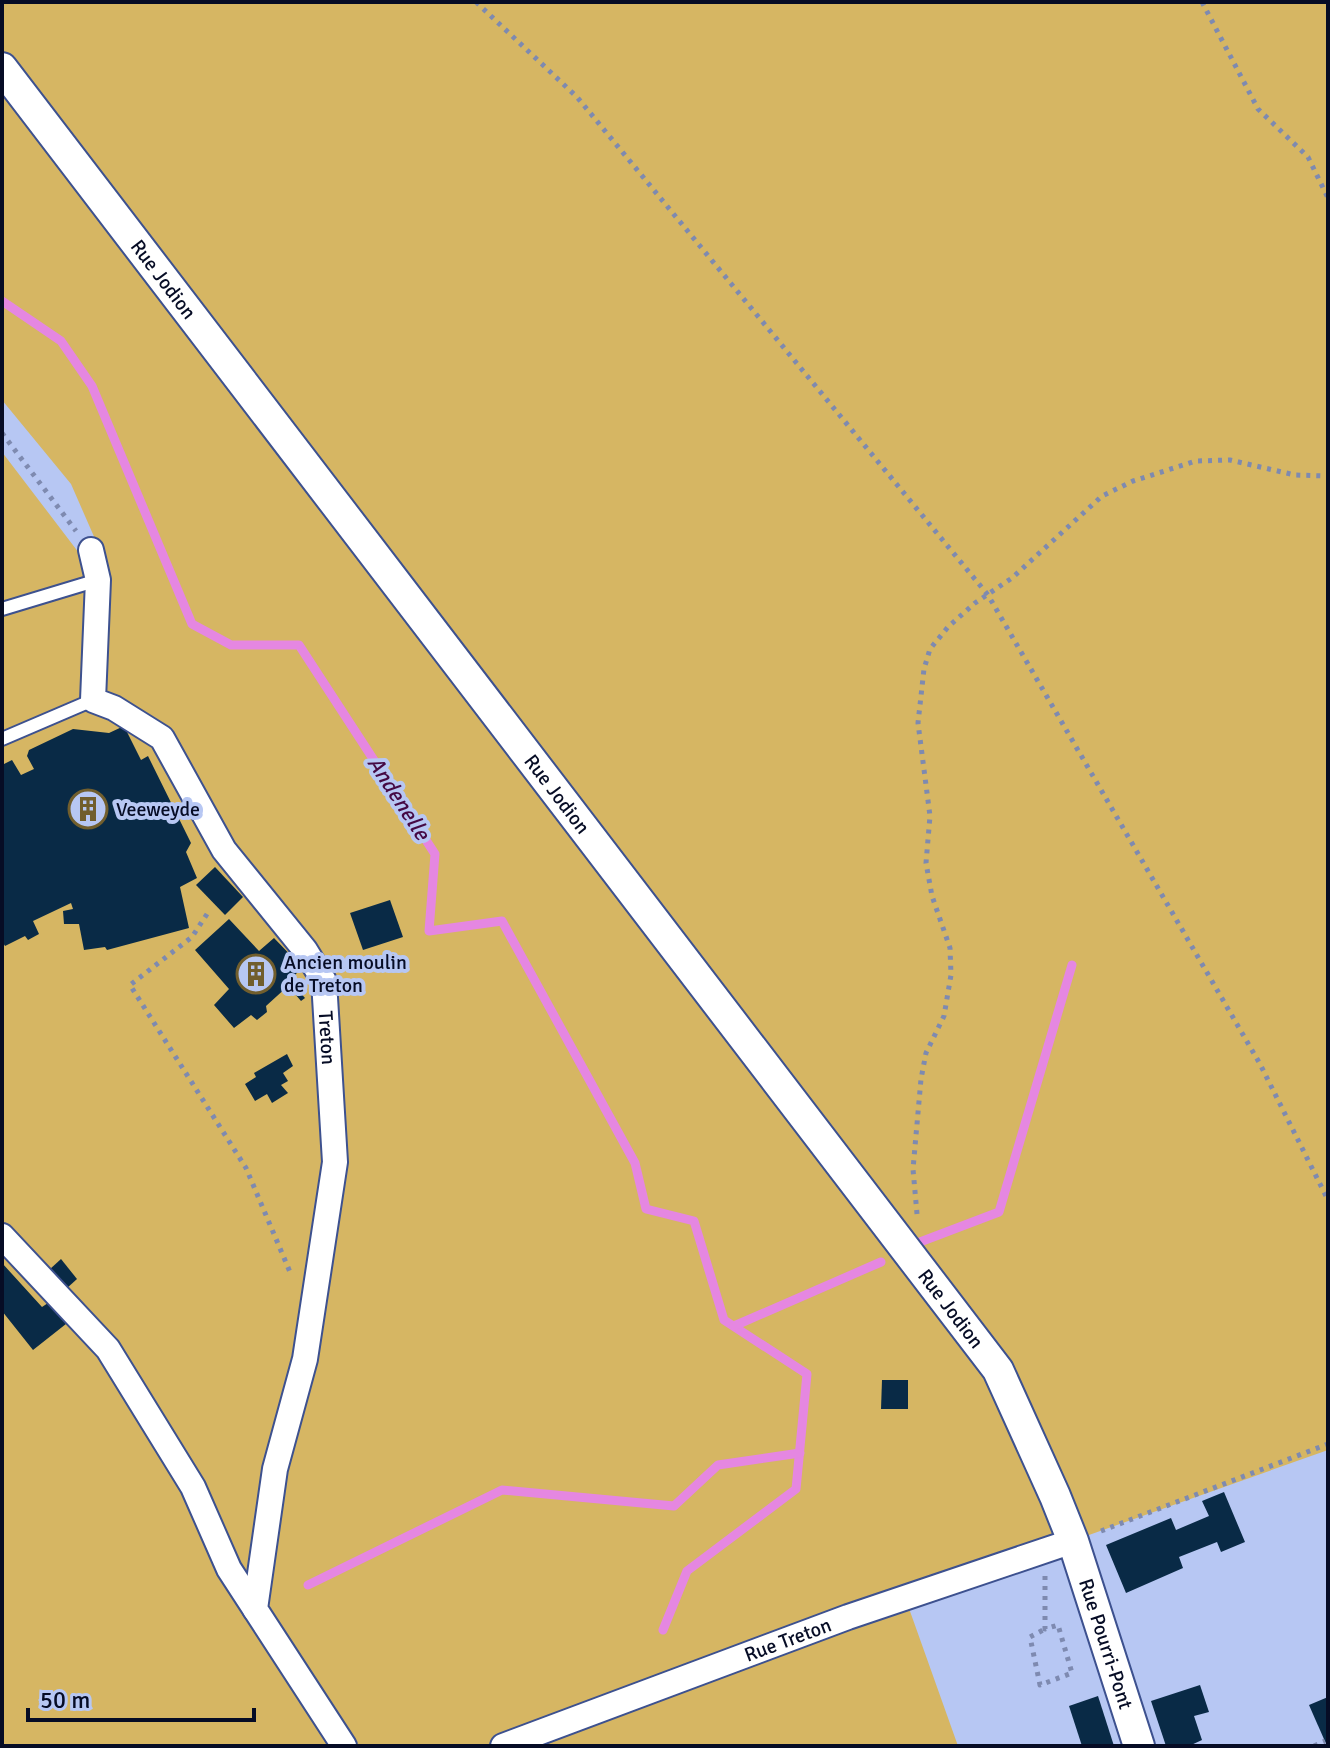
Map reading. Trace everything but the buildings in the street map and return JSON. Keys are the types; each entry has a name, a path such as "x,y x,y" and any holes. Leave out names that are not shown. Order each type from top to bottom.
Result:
{"street":[{"name":"Rue Jodion","path":"2,68 998,1370 1073,1541"},
{"path":"91,550 98,580 93,700"},
{"name":"Treton","path":"93,700 114,708 162,738 224,850 305,950 324,981 335,1162 305,1359 275,1469 255,1609"},
{"path":"2,1236 108,1349 193,1487 229,1569 344,1746"},
{"name":"Rue Treton","path":"503,1746 848,1617 1073,1541"},
{"name":"Rue Pourri-Pont","path":"1073,1541 1139,1746"}],"lane":[{"path":"2,609 98,580"},
{"path":"2,739 93,700"}],"path":[{"path":"476,2 577,97 988,595 1260,1064 1328,1200"},
{"path":"1202,2 1258,109 1308,157 1328,198"},
{"path":"2,433 91,550"},
{"path":"901,1244 916,1221 913,1169 921,1079 926,1053 944,1016 951,975 950,948 932,896 926,863 930,816 918,723 924,669 930,649 948,627 1033,561 1102,496 1196,461 1230,460 1310,477 1328,476"},
{"path":"207,914 192,937 130,985 246,1168 289,1270 292,1285"},
{"path":"1073,1541 1328,1444"},
{"path":"1044,1551 1045,1629"},
{"path":"1058,1625 1072,1673 1040,1685 1030,1637 1045,1629 1058,1625"},
{"path":"1314,1746 1325,1741"}],"shaded area":[{"path":"2,2 1328,2 1328,1450 906,1600 958,1746 2,1746 2,452 79,553 99,548 71,484 2,400"}],"waterway":[{"name":"Andenelle","path":"2,301 61,341 92,386 192,624 231,645 299,645 435,854 429,931 502,921 635,1163 646,1209 694,1221 724,1320 807,1374 796,1489 687,1571 663,1630"},
{"path":"920,1242 999,1212 1072,965"},
{"path":"734,1326 881,1262"},
{"path":"308,1585 502,1490 674,1506 718,1465 800,1453"}],"place":[{"name":"Veeweyde","path":"88,809"},
{"name":"Ancien moulin de Treton","path":"256,974"}]}
